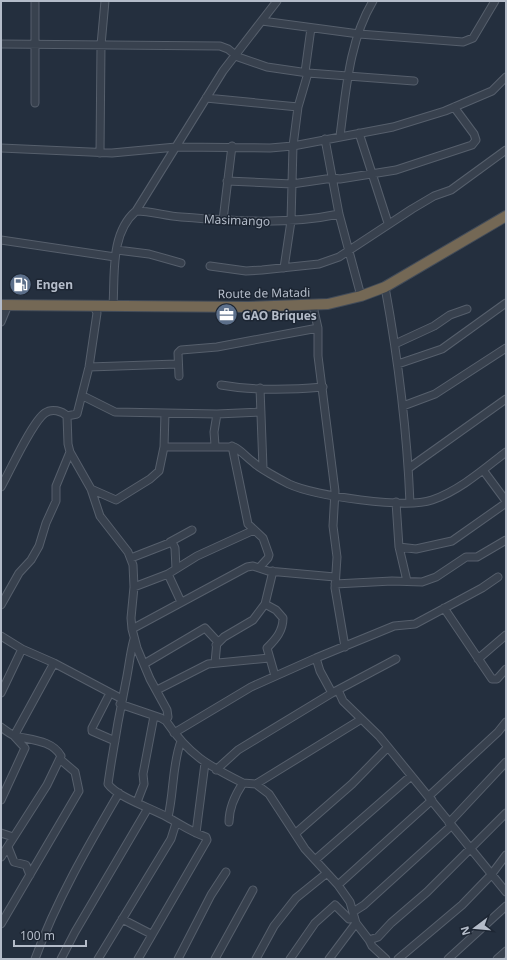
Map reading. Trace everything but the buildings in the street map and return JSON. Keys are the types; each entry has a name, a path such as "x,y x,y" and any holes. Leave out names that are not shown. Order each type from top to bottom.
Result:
{"highway":[{"name":"Route de Matadi","path":"4,305 248,307 313,306 361,296 385,286 506,216"}],"street":[{"path":"35,1 35,103"},
{"path":"100,153 101,45 105,1"},
{"path":"270,1 270,10"},
{"path":"113,306 116,254 127,219 136,211 223,71 277,1"},
{"path":"340,136 347,76 359,34 373,1"},
{"path":"262,21 359,34 463,42 473,38 495,1"},
{"path":"284,268 291,221 292,146 298,107 306,72 310,28"},
{"path":"1,44 220,46 236,54 238,57 267,67 347,76 414,81"},
{"path":"1,148 100,153 176,146 270,148 292,146 393,127 454,107 492,91 506,77"},
{"path":"206,98 298,107"},
{"path":"227,181 292,184 333,178 340,179 396,170 472,145 476,140 474,134 454,107"},
{"path":"359,133 388,223"},
{"path":"325,139 339,214 361,296"},
{"path":"224,220 227,181 232,146"},
{"path":"210,266 246,271 319,264 348,251 388,223 434,196 451,190 506,150"},
{"name":"Masimango","path":"136,211 224,220 291,221 339,214"},
{"path":"1,240 116,254 149,254 181,263"},
{"path":"385,286 395,344 403,406 409,468 410,503"},
{"path":"398,364 442,349 506,303"},
{"path":"1,322 4,305"},
{"path":"67,416 70,414 77,414 83,396 97,313 94,306"},
{"path":"313,306 318,328 318,351 336,496 333,508 337,557 335,580 345,647"},
{"path":"395,344 434,326 450,315 467,309"},
{"path":"179,376 177,364 178,353 181,350 217,347 318,328"},
{"path":"403,406 435,394 506,348"},
{"path":"89,367 177,364"},
{"path":"221,385 242,389 260,388 293,390 323,387"},
{"path":"260,388 263,468"},
{"path":"83,396 115,412 217,414 261,412"},
{"path":"409,468 506,399"},
{"path":"1,487 33,429 44,413 58,411 67,416"},
{"path":"92,490 106,494 112,499 119,499 157,474 161,466 164,447 165,413"},
{"path":"215,445 214,432 217,414"},
{"path":"67,416 67,436 70,452 92,490 100,516 121,542 131,558 133,565 134,587 131,618 134,639 166,710 168,717 166,721"},
{"path":"164,447 215,445 232,446 243,452 254,464 294,486 336,496 410,503 430,501 442,496 483,470 506,452"},
{"path":"232,446 248,524 263,538 269,555 259,568"},
{"path":"1,604 19,573 31,560 39,546 46,523 56,501 56,486 70,452"},
{"path":"399,547 416,549 452,541 506,502 483,470"},
{"path":"396,502 399,547 407,581"},
{"path":"131,558 170,542 192,530"},
{"path":"134,587 168,574 225,543 254,530"},
{"path":"132,629 247,567 253,566 273,571 335,580 422,582 429,580 466,557 475,558 506,540"},
{"path":"170,542 172,542 175,548 176,569"},
{"path":"216,645 224,637 253,620 265,604 273,571"},
{"path":"168,574 181,602"},
{"path":"174,733 209,714 241,692 316,658 394,626 415,624 482,588 498,577"},
{"path":"265,604 276,610 283,618 282,627 276,640 267,648 275,676"},
{"path":"444,608 493,680 499,677 506,669"},
{"path":"144,664 205,628 214,638 216,645 215,663"},
{"path":"478,659 506,635"},
{"path":"1,636 22,649 54,663 110,693 121,701 166,721 174,733 192,753 205,763 243,783 256,784 269,794 296,833 304,849 338,885 350,902 354,918 372,946 386,959"},
{"path":"134,639 129,655 108,784 119,793 168,817 196,834 206,837 206,843 151,934 138,959"},
{"path":"1,693 22,649"},
{"path":"157,690 202,666 215,663 269,658"},
{"path":"316,658 320,671 335,692 360,720 379,736 387,748 430,798 450,825 506,892"},
{"path":"216,770 238,750 335,692 396,659"},
{"path":"14,736 54,663"},
{"path":"110,693 92,730 115,741"},
{"path":"137,802 144,784 143,774 154,716"},
{"path":"256,784 360,720"},
{"path":"338,885 430,798 506,722"},
{"path":"1,727 14,736 25,748 1,800"},
{"path":"1,857 47,785 61,760 59,752 44,742 14,736"},
{"path":"168,817 174,787 177,755 181,741"},
{"path":"296,833 354,782 387,748"},
{"path":"1,924 79,791 75,772 61,760"},
{"path":"329,959 354,918 450,825 506,762"},
{"path":"196,834 205,763"},
{"path":"316,860 411,776"},
{"path":"229,822 229,811 236,793 243,783"},
{"path":"35,959 58,904 102,821 119,793"},
{"path":"61,959 75,932 148,808"},
{"path":"369,940 378,937 390,923 442,877 469,848 506,813"},
{"path":"98,959 171,840 176,823"},
{"path":"1,833 13,837"},
{"path":"8,847 14,862 26,865 30,875"},
{"path":"398,959 462,905 491,875 506,854"},
{"path":"178,959 211,895 226,872"},
{"path":"256,959 274,926 296,898 326,873"},
{"path":"215,959 253,890"},
{"path":"290,959 315,923 335,905 349,919 354,918"},
{"path":"448,959 506,906"},
{"path":"122,919 151,934"},
{"path":"220,951 222,959"},
{"path":"497,959 506,951"}],"place":[{"name":"Engen","path":"21,284"},
{"name":"GAO Briques","path":"227,315"}]}
